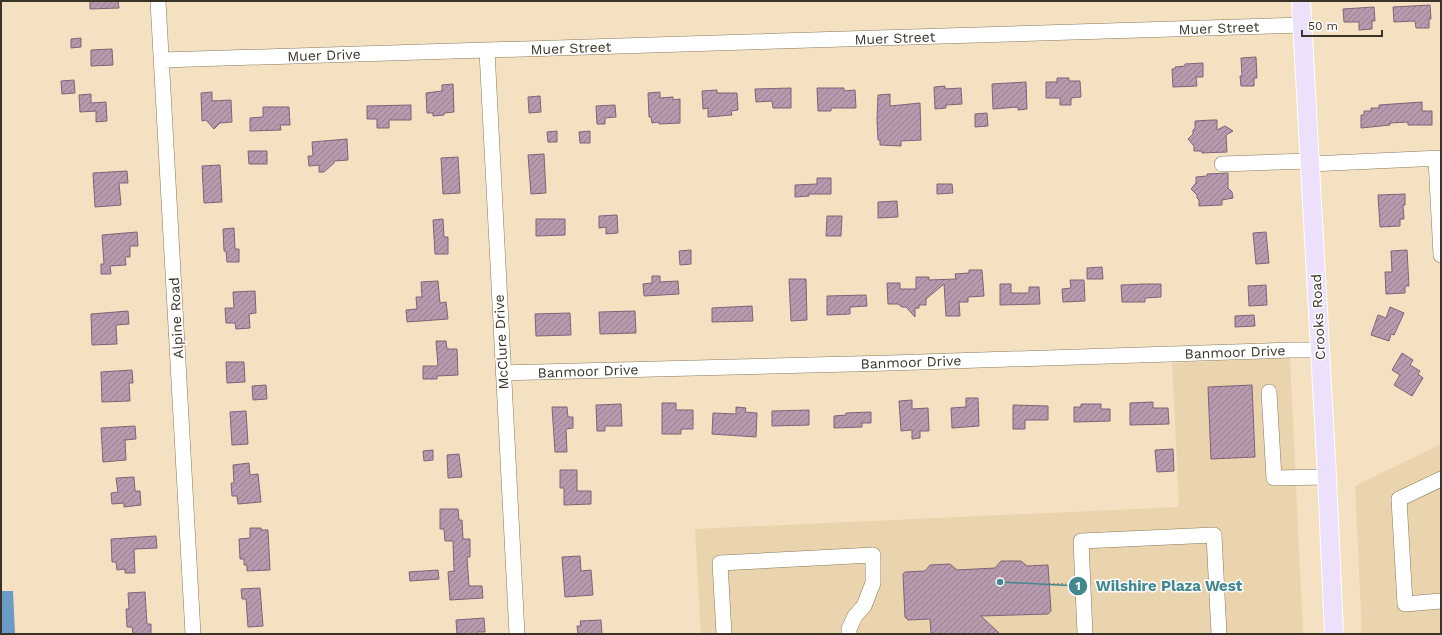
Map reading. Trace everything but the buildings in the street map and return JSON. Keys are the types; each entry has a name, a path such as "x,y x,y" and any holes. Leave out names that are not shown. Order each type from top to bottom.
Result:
{"main road":[{"name":"Crooks Road","path":"1301,1 1334,634"}],"street":[{"name":"Alpine Road","path":"158,1 193,634"},
{"name":"Muer Street","path":"487,51 1303,26"},
{"name":"Muer Drive","path":"162,60 487,51"},
{"name":"McClure Drive","path":"487,51 517,634"},
{"path":"1222,164 1438,158 1441,256"},
{"name":"Banmoor Drive","path":"503,373 1320,350"},
{"path":"1269,392 1274,478 1327,477"},
{"path":"1441,479 1399,499 1405,604 1441,602"},
{"path":"1085,634 1081,542 1214,535 1219,634"},
{"path":"724,634 720,563 873,555 873,583 864,606 855,616 849,629 850,634"}],"path":[{"path":"1049,584 1066,584"}],"shaded area":[{"path":"1290,358 1303,634 701,634 695,529 1179,507 1172,363"},
{"path":"1441,444 1441,634 1362,634 1355,486"}],"water":[{"path":"1,591 13,591 15,634 1,634"}],"place":[{"name":"Wilshire Plaza West","path":"1000,582"}]}
